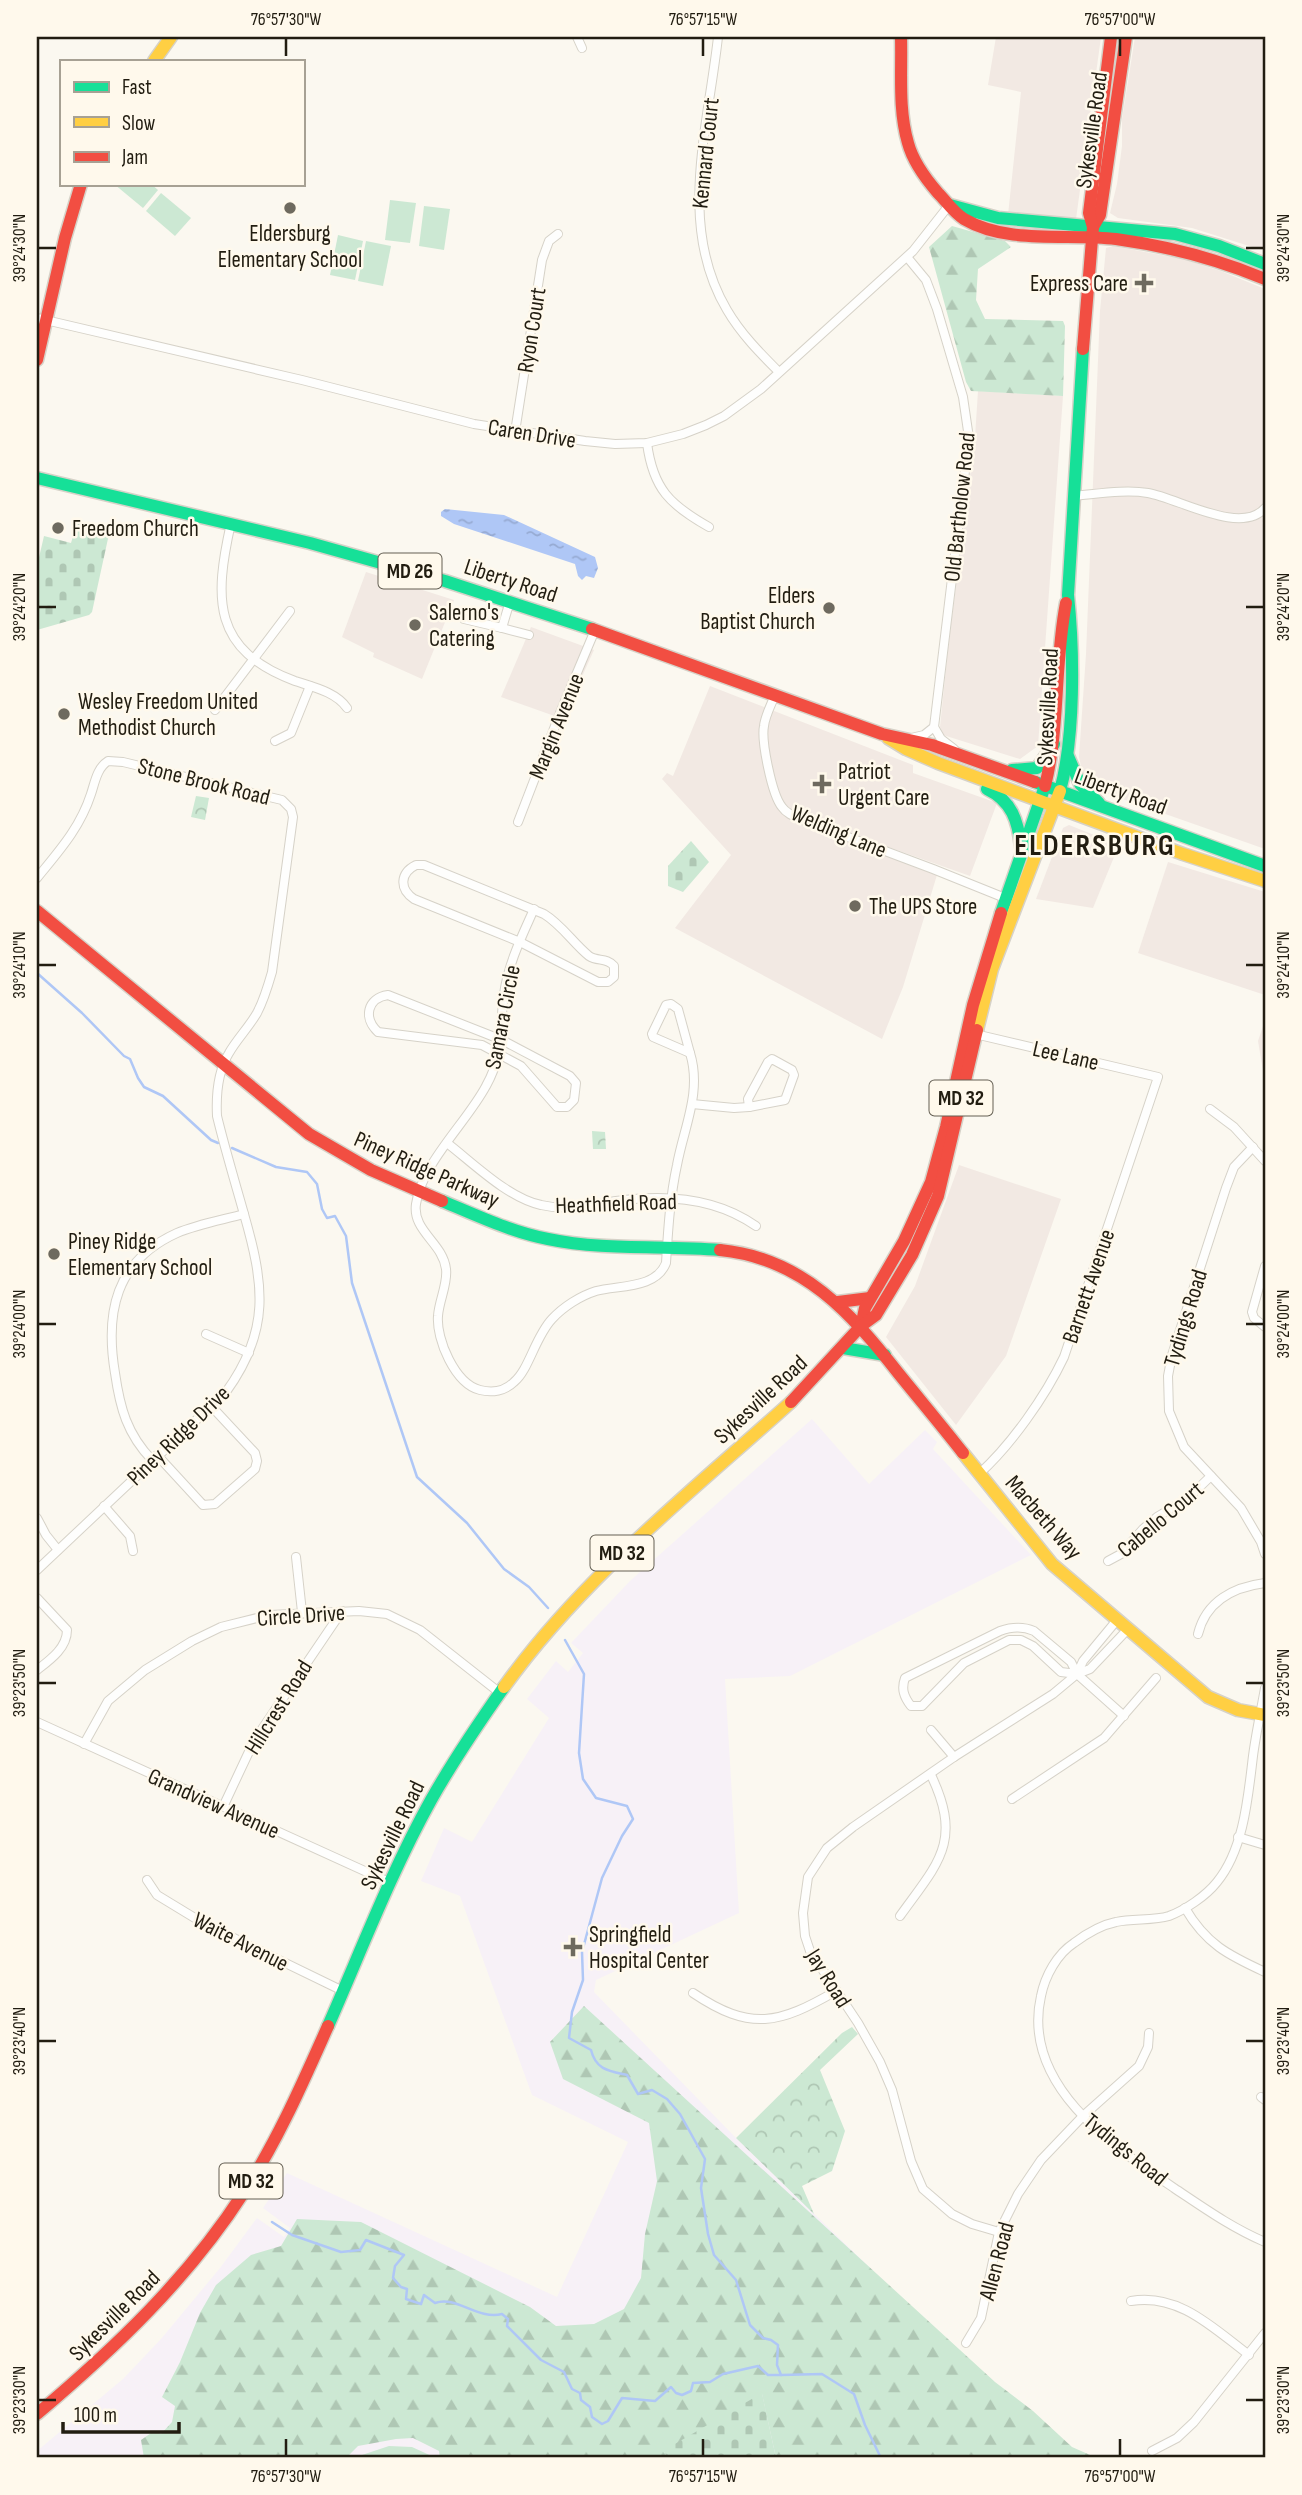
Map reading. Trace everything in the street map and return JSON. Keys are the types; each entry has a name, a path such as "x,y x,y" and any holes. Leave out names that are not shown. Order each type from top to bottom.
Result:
{"main road":[{"path":"155,60 171,37"},
{"path":"901,37 903,119 908,145 934,190 962,218 1013,232 1175,234 1219,246 1265,264"},
{"name":"Sykesville Road","path":"37,2414 134,2329 187,2271 245,2191 280,2131 391,1883 441,1783 500,1693 554,1625 600,1575 781,1412 861,1326 876,1315 912,1255 933,1209 996,956 1060,792 1068,756 1072,648 1068,595 1084,316 1092,232 1089,213 1111,37"},
{"name":"Sykesville Road","path":"1092,232 1100,215 1126,37"},
{"path":"37,360 41,319 80,186"},
{"path":"950,204 971,212 1172,247 1265,279"},
{"path":"973,223 1005,226 1015,225 1019,221"},
{"name":"Liberty Road","path":"37,478 231,523 393,566 510,601 882,734 910,739 961,755 1265,866"},
{"name":"Sykesville Road","path":"861,1326 864,1308 904,1241 931,1182 975,996 1004,898 1051,767 1059,631 1068,595"},
{"name":"Liberty Road","path":"882,734 906,749 957,771 1183,854 1265,881"},
{"path":"1001,770 1022,771 1037,768 1054,744"},
{"path":"1068,756 1080,784 1104,808"},
{"path":"957,771 971,782 998,793 1006,800 1015,813 1021,853"},
{"name":"Piney Ridge Parkway","path":"37,911 321,1144 353,1162 419,1192 523,1233 547,1239 586,1244 730,1251 768,1261 803,1276 838,1303 861,1326"},
{"path":"838,1303 870,1298"},
{"name":"Macbeth Way","path":"861,1326 1052,1564 1208,1696 1226,1706 1263,1715"},
{"path":"842,1348 885,1355"}],"street":[{"path":"577,37 582,48"},
{"name":"Kennard Court","path":"718,37 699,191 700,232 708,268 727,311 744,335 779,372"},
{"name":"Caren Drive","path":"41,319 292,377 474,424 515,432 615,444 648,443 683,434 724,416 761,389 907,257 950,204"},
{"name":"Ryon Court","path":"515,432 542,260 548,241 558,233"},
{"name":"Old Bartholow Road","path":"907,257 926,280 937,309 964,397 969,427 969,454 934,727"},
{"path":"648,443 650,460 659,487 677,505 709,527"},
{"path":"1073,496 1147,493 1240,519 1256,516 1265,508"},
{"path":"231,523 222,564 221,603 234,636 253,659 266,669 338,698 347,708"},
{"path":"502,628 510,601"},
{"path":"215,710 290,611"},
{"path":"464,619 529,635"},
{"name":"Margin Avenue","path":"518,822 595,630"},
{"path":"275,741 291,733 310,686"},
{"name":"Welding Lane","path":"775,695 765,720 763,736 775,793 786,812 1004,898"},
{"path":"910,739 924,736 934,727 941,739 961,755"},
{"name":"Stone Brook Road","path":"37,878 72,837 84,814 99,771 108,761 123,762 282,800 286,804 293,817 272,972 256,1015 227,1055 224,1066"},
{"path":"424,865 534,909 559,924 589,956 609,960 614,966 614,976 608,982 598,982 520,942 414,899 404,891 405,874 411,867 424,865"},
{"name":"Samara Circle","path":"419,1192 447,1143 480,1098 500,1054 504,994 520,942 534,909"},
{"path":"382,996 395,996 502,1040 573,1079 577,1087 574,1100 567,1107 557,1107 521,1066 473,1043 384,1034 374,1029 371,1024 369,1008 382,996"},
{"path":"419,1192 417,1220 443,1256 446,1265 438,1328 446,1354 465,1382 480,1390 500,1391 516,1381 544,1328 575,1301 594,1292 657,1277 667,1263 671,1199 692,1104 694,1080 690,1053 678,1009 671,1004 666,1005 653,1037 690,1053"},
{"name":"Lee Lane","path":"975,1034 1158,1077"},
{"path":"692,1104 749,1107 785,1100 794,1075 792,1070 772,1059 768,1062 748,1099 749,1107"},
{"name":"Piney Ridge Drive","path":"37,1570 212,1407 237,1377 249,1353 257,1326 260,1292 258,1263 217,1116 217,1087 224,1066"},
{"name":"Barnett Avenue","path":"979,1474 995,1459 1027,1416 1056,1374 1064,1357 1158,1077"},
{"path":"1210,1109 1234,1126 1265,1161"},
{"name":"Heathfield Road","path":"447,1143 511,1192 539,1205 556,1208 578,1207 640,1199 704,1202 729,1209 756,1226"},
{"name":"Tydings Road","path":"1253,1147 1239,1160 1231,1174 1172,1355 1168,1376 1169,1411 1178,1437 1198,1463 1241,1508 1261,1542 1265,1555"},
{"path":"212,1407 256,1452 257,1461 255,1469 215,1504 208,1506 198,1500 128,1428 118,1396 110,1338 111,1321 117,1296 131,1269 156,1245 186,1230 244,1213"},
{"path":"1265,1266 1252,1312 1254,1318 1265,1327"},
{"path":"206,1334 249,1353"},
{"name":"Cabello Court","path":"1108,1561 1121,1554 1143,1529 1187,1499 1211,1476"},
{"path":"104,1506 130,1536 133,1551"},
{"path":"37,1518 58,1550"},
{"path":"296,1557 302,1612"},
{"path":"1198,1634 1205,1616 1228,1593 1265,1583"},
{"path":"37,1598 67,1630 68,1635 64,1645 37,1670"},
{"name":"Hillcrest Road","path":"223,1807 254,1741 342,1611"},
{"name":"Circle Drive","path":"84,1744 103,1708 117,1692 145,1670 192,1641 236,1622 270,1615 302,1612 381,1612 426,1635 500,1693"},
{"name":"Jay Road","path":"1077,1674 1083,1661 1117,1620"},
{"path":"1077,1674 1061,1672 1033,1646 1021,1640 1009,1640 964,1663 922,1706 911,1706 905,1698 902,1686 905,1678 1000,1631 1012,1627 1027,1628 1071,1661 1077,1674 1124,1716"},
{"name":"Jay Road","path":"999,2232 972,2224 952,2214 923,2189 911,2161 892,2090 858,2023 810,1951 805,1936 803,1913 808,1877 827,1848 853,1827 954,1757 1053,1694 1077,1674 1090,1669 1128,1629"},
{"path":"1012,1799 1104,1738 1156,1678"},
{"name":"Tydings Road","path":"1265,1688 1248,1804 1238,1837 1218,1881 1185,1908 1168,1916 1117,1922 1100,1927 1071,1944 1050,1969 1039,2004 1040,2038 1049,2067 1060,2088 1083,2116 1137,2163 1239,2230 1265,2242"},
{"name":"Grandview Avenue","path":"37,1722 391,1883"},
{"path":"931,1730 954,1757"},
{"path":"900,1916 933,1873 946,1834 943,1801 931,1775"},
{"path":"1238,1837 1265,1844"},
{"name":"Waite Avenue","path":"148,1880 157,1895 203,1923 343,1991"},
{"path":"1185,1908 1193,1922 1215,1946 1265,1972"},
{"path":"693,1993 731,2014 772,2020 803,2010 836,1991"},
{"name":"Allen Road","path":"966,2343 981,2318 999,2232 1018,2194 1041,2160 1083,2116 1139,2066 1148,2047 1149,2033"},
{"path":"1131,2301 1145,2299 1172,2303 1202,2320 1249,2355"},
{"path":"1152,2451 1177,2438 1194,2422 1265,2333"}],"shaded area":[{"path":"996,37 1101,37 1076,219 1008,215 1021,92 988,85"},
{"path":"1135,37 1265,37 1265,251 1192,228 1118,218 1110,213 1117,184 1122,119"},
{"path":"1113,246 1183,259 1265,289 1265,521 1262,523 1265,525 1265,849 1097,790 1082,771 1079,757 1086,654 1100,311 1106,248"},
{"path":"978,391 1063,396 1038,746 1020,759 943,735 940,727 975,437"},
{"path":"366,572 454,600 422,679 373,657 374,653 342,637"},
{"path":"531,627 594,650 563,719 501,697"},
{"path":"710,686 913,765 913,773 997,803 970,876 849,833 847,841 937,875 903,987 882,1039 675,928 731,855 662,779 667,773 673,776"},
{"path":"1069,825 1119,845 1093,908 1036,899 1063,828"},
{"path":"1168,862 1265,892 1265,995 1138,953"},
{"path":"1265,1020 1265,1083 1258,1041"},
{"path":"959,1165 1061,1199 1006,1356 956,1425 886,1337 915,1286"},
{"name":"Springfield Hospital Center","path":"812,1419 869,1484 925,1430 937,1442 933,1449 1031,1555 790,1676 725,1679 739,1913 596,1980 594,1992 736,2138 957,2352 794,2458 37,2458 37,2451 123,2379 161,2339 257,2218 284,2237 290,2228 263,2208 287,2173 557,2297 628,2142 532,2095 460,1896 421,1881 444,1828 472,1842 549,1718 527,1699 556,1661 568,1672 583,1653 571,1643 630,1581"}],"green space":[{"path":"116,186 153,186 158,190 143,208"},
{"path":"161,193 191,218 175,236 146,211"},
{"path":"390,200 416,203 410,243 385,240"},
{"path":"424,206 450,209 444,250 419,246"},
{"path":"952,226 1005,241 1011,247 978,269 976,300 985,319 1063,321 1063,396 971,391 966,382 929,247"},
{"path":"338,235 363,241 355,280 330,275"},
{"path":"366,241 391,246 383,286 358,281"},
{"path":"77,523 108,529 109,534 92,612 37,630 37,566 44,536 71,543"},
{"path":"196,796 209,798 205,820 191,817"},
{"path":"691,841 709,862 683,892 668,886 668,866"},
{"path":"592,1131 605,1132 606,1149 593,1149"},
{"path":"584,2006 995,2382 1033,2411 1072,2447 1097,2458 776,2458 762,2394 664,2452 669,2458 440,2458 439,2451 413,2438 358,2446 346,2458 144,2458 141,2440 154,2431 161,2434 172,2422 175,2406 162,2397 200,2313 216,2285 251,2255 281,2246 297,2219 361,2222 530,2307 556,2326 594,2324 624,2309 641,2278 645,2234 657,2181 649,2123 563,2079 550,2042"},
{"path":"852,2027 858,2034 820,2070 845,2131 832,2171 802,2186 814,2214 736,2138 842,2033"},
{"path":"762,2393 776,2458 669,2458 663,2451"},
{"path":"389,2446 412,2447 436,2458 353,2458"}],"water":[{"path":"445,509 504,515 595,557 598,568 594,578 586,576 582,580 575,564 454,524 441,516"}],"waterway":[{"path":"37,973 130,1059 144,1087 163,1096 211,1140 218,1143"},
{"path":"232,1148 276,1167 307,1172 317,1184 322,1209 327,1218 335,1216 346,1236 352,1283 417,1477 467,1523 504,1569 529,1587 548,1608"},
{"path":"565,1640 584,1674 579,1753 583,1779 596,1798 627,1806 633,1819 602,1878 582,1952 583,1980 572,2012 569,2038 591,2050 600,2066 627,2075 638,2094 652,2090 667,2099 680,2114 705,2159 701,2188 714,2255 736,2280 750,2325 763,2338 778,2345 777,2365 781,2375 822,2374 854,2394 881,2458"},
{"path":"272,2222 292,2235 341,2252 360,2250 366,2240 404,2255 395,2266 393,2278 401,2287 407,2289 406,2299 421,2304 424,2295 435,2303 451,2302 484,2314 502,2314 508,2319 507,2326 541,2360 564,2372 572,2389 580,2393 581,2400 590,2407 592,2417 602,2424 608,2421 622,2398 655,2401 671,2387 682,2395 691,2391 693,2383 710,2382 723,2374 758,2366 768,2375 781,2375"}],"traffic: fast":[{"path":"950,205 998,218 1175,234 1219,246 1265,264"},
{"path":"1060,791 1071,720 1072,668 1068,595 1083,349"},
{"path":"37,478 310,543 445,581 592,629"},
{"path":"1012,770 1037,768 1054,744"},
{"path":"1068,756 1080,784 1099,803"},
{"path":"1035,782 1265,866"},
{"path":"1001,913 1045,786"},
{"path":"987,789 1008,806 1018,829 1021,847"},
{"path":"442,1201 507,1228 569,1243 720,1250"},
{"path":"843,1348 885,1355"},
{"path":"328,2026 416,1827 457,1757 504,1687"}],"traffic: slow":[{"path":"155,60 171,37"},
{"path":"888,738 938,763 1183,854 1265,881"},
{"path":"977,1030 992,969 1060,791"},
{"path":"504,1687 568,1609 639,1537 791,1402"},
{"path":"963,1453 1052,1564 1208,1697 1238,1710 1265,1715"}],"traffic: jam":[{"path":"901,37 902,104 910,150 929,182 964,219 981,227 1019,235 1097,237 1154,245 1210,259 1265,279"},
{"path":"1083,349 1093,227 1089,213 1111,37"},
{"path":"1093,227 1100,215 1126,37"},
{"path":"37,360 65,238 80,186"},
{"path":"1045,786 1053,741 1066,603"},
{"path":"592,629 882,734 932,745 1035,782"},
{"path":"37,911 309,1134 371,1170 442,1201"},
{"path":"861,1326 865,1308 904,1241 931,1182 973,1005 1001,913"},
{"path":"791,1402 861,1326 876,1315 912,1255 938,1196 977,1030"},
{"path":"720,1250 750,1255 776,1264 823,1292 881,1351 963,1453"},
{"path":"838,1302 870,1298"},
{"path":"37,2414 149,2311 222,2224 268,2152 328,2026"}],"place":[{"name":"Eldersburg Elementary School","path":"290,208"},
{"name":"Express Care","path":"1144,283"},
{"name":"Freedom Church","path":"58,528"},
{"name":"Elders Baptist Church","path":"829,608"},
{"name":"Salerno's Catering","path":"415,625"},
{"name":"Wesley Freedom United Methodist Church","path":"64,714"},
{"name":"Patriot Urgent Care","path":"822,784"},
{"name":"The UPS Store","path":"855,906"},
{"name":"Piney Ridge Elementary School","path":"54,1254"},
{"name":"Springfield Hospital Center","path":"573,1947"}],"district":[{"name":"ELDERSBURG","path":"1095,845"}]}
